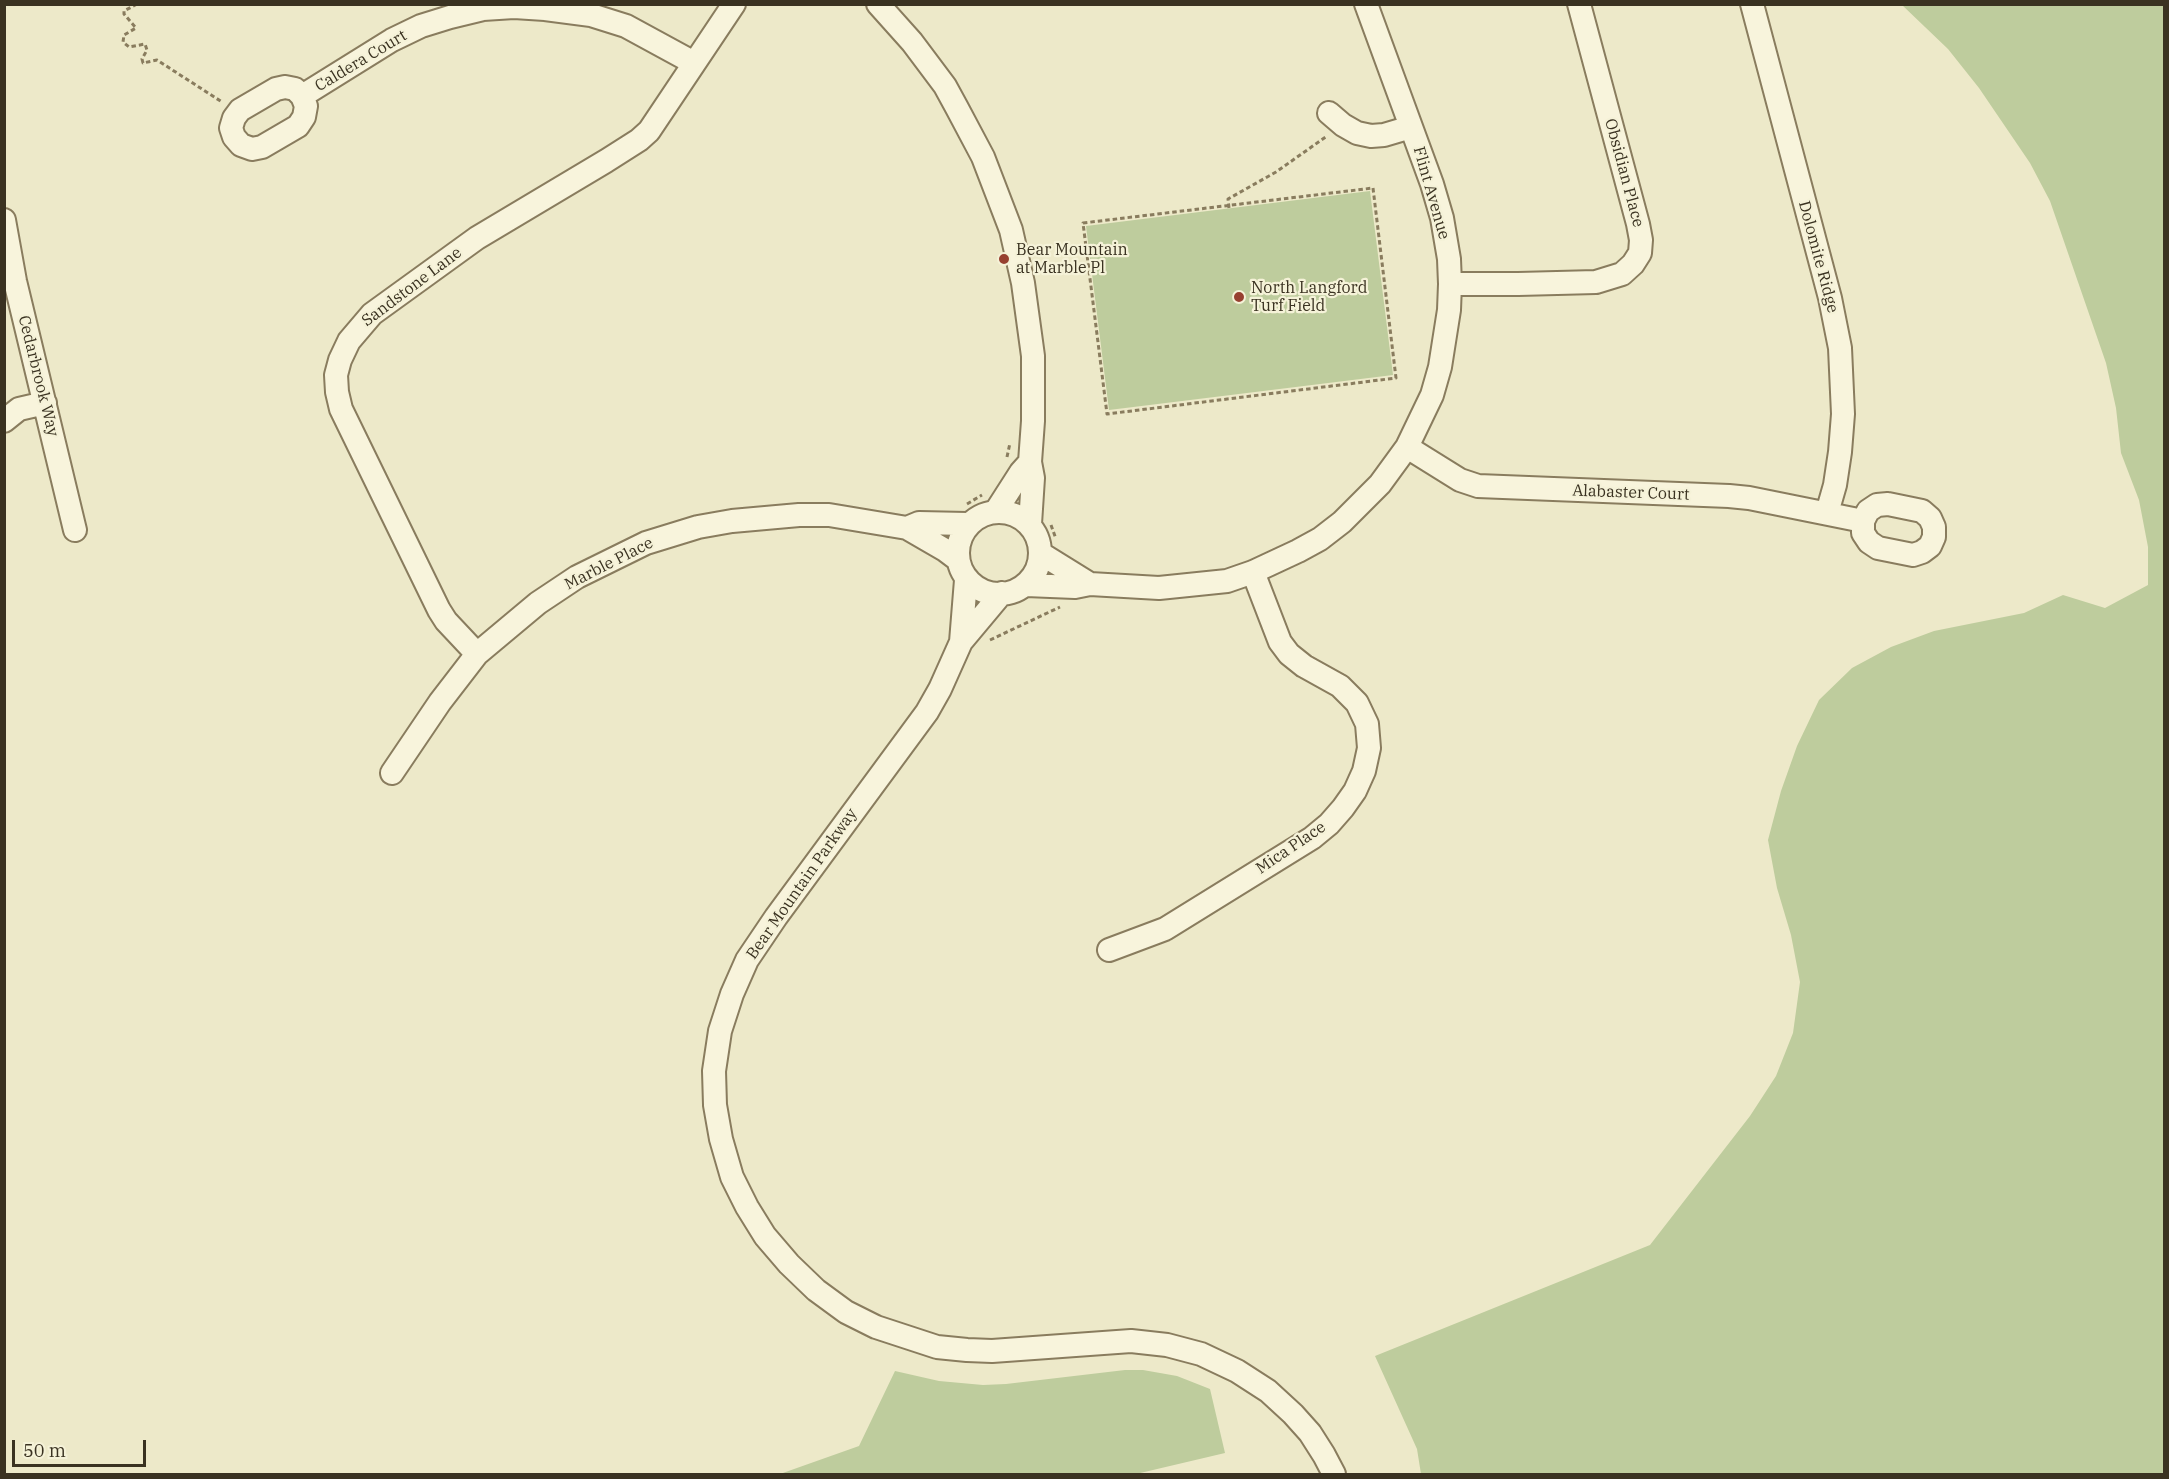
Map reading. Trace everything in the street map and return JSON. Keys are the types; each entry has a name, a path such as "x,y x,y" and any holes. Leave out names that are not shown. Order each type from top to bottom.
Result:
{"street":[{"name":"Sandstone Lane","path":"477,654 450,626 439,610 341,409 336,375 340,360 349,340 372,314 477,238 639,140 649,131 734,4"},
{"path":"878,4 912,42 945,86 983,157 1005,213 1023,283 1033,348 1034,392 1030,462 1039,523 1040,553 1036,571 1026,585 1002,593"},
{"name":"Flint Avenue","path":"1026,585 1075,587 1090,584 1168,587 1227,581 1253,572 1320,539 1342,522 1380,484 1407,447 1432,395 1440,367 1446,338 1450,284 1449,259 1442,218 1432,184 1366,4"},
{"name":"Obsidian Place","path":"1450,284 1518,285 1596,282 1622,274 1633,264 1640,253 1641,240 1638,224 1579,4"},
{"name":"Dolomite Ridge","path":"1752,4 1830,298 1840,348 1843,414 1838,463 1827,513"},
{"name":"Caldera Court","path":"302,96 392,40 421,26 450,16 483,9 535,8 591,15 626,26 694,63"},
{"path":"1336,119 1357,133 1371,136 1384,135 1411,127"},
{"name":"Cedarbrook Way","path":"4,220 15,280 75,530"},
{"path":"4,421 19,409 45,403"},
{"name":"Alabaster Court","path":"1407,447 1460,480 1478,486 1730,496 1863,521"},
{"path":"964,515 990,502 1030,462"},
{"path":"990,502 1009,513 1039,523"},
{"name":"Marble Place","path":"392,773 440,702 477,654 538,603 578,577 617,556 670,535 732,521 799,515 829,515 906,528 945,550 978,589 990,594 1002,593"},
{"name":"Marble Place","path":"906,528 964,515"},
{"name":"Bear Mountain Parkway","path":"961,642 961,570 958,547 964,515"},
{"name":"Flint Avenue","path":"1040,553 1090,584"},
{"name":"Mica Place","path":"1109,950 1165,929 1312,838 1329,824 1342,808 1355,791 1364,771 1370,748 1367,724 1357,703 1340,686 1304,666 1285,648 1273,627 1253,572"},
{"name":"Bear Mountain Parkway","path":"1002,593 961,642 927,712 762,935 747,960 732,994 720,1031 714,1071 715,1106 721,1139 732,1177 765,1236 789,1264 823,1295 846,1311 876,1327 937,1347 967,1350 992,1351 1131,1341 1167,1345 1201,1354 1237,1371 1268,1391 1310,1432 1334,1474"}],"path":[{"path":"137,4 124,11 136,28 124,35 123,42 129,47 145,44 147,50 142,59 143,63 157,60 228,106"},
{"path":"1229,207 1228,199 1276,172 1336,119"},
{"path":"1372,188 1396,378 1111,411 1107,414 1083,223 1229,207 1372,188"},
{"path":"964,515 990,502"},
{"path":"1039,523 1061,545"},
{"path":"983,642 1065,605"}],"green space":[{"path":"1902,5 2164,5 2164,1474 1421,1474 1417,1449 1375,1356 1650,1245 1750,1116 1776,1076 1793,1033 1800,982 1768,840 1781,791 1797,746 1819,700 1852,668 1891,647 1934,631 2024,613 2063,595 2105,608 2148,585 2148,547 2139,500 2121,453 2116,408 2106,363 2050,201 2030,163 1979,88 1948,49"},
{"name":"North Langford Turf Field","path":"1370,191 1393,375 1109,410 1086,226"},
{"path":"1143,1370 1177,1376 1210,1389 1225,1453 1136,1474 780,1474 859,1446 895,1371 939,1381 983,1385"}],"place":[{"name":"Bear Mountain at Marble Pl","path":"1004,259"},
{"name":"North Langford Turf Field","path":"1239,297"}]}
